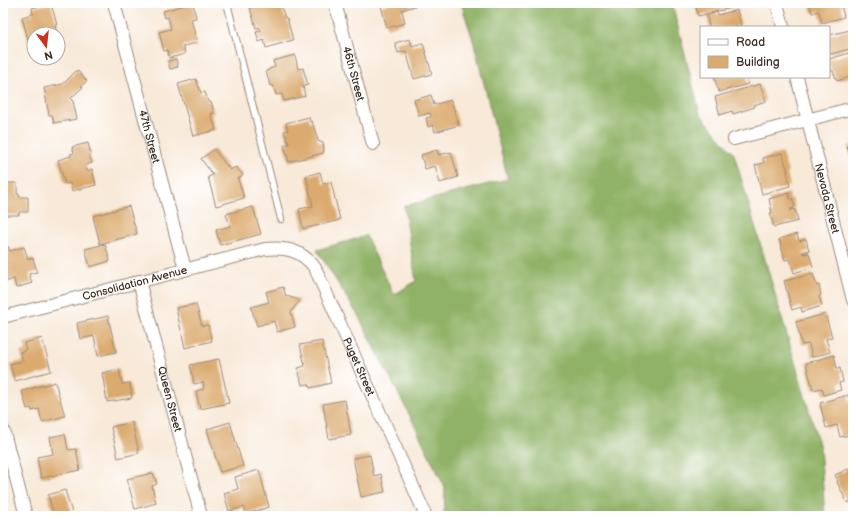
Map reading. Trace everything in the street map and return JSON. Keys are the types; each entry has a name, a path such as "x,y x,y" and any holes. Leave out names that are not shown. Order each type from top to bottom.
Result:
{"street":[{"name":"47th Street","path":"114,3 185,269"},
{"name":"46th Street","path":"335,3 373,144"},
{"path":"777,3 783,26"},
{"name":"Nevada Street","path":"797,78 853,300"},
{"path":"734,139 853,108"},
{"name":"Consolidation Avenue","path":"3,317 265,248"},
{"name":"Puget Street","path":"265,248 283,249 301,254 315,268 423,508 425,516"},
{"name":"Queen Street","path":"139,281 201,516"},
{"path":"3,429 26,516"}],"lane":[{"path":"227,3 281,219"}],"green space":[{"path":"461,3 672,3 700,114 734,154 820,448 825,516 444,516 445,488 359,317 317,250 366,236 394,295 416,281 404,206 508,179 473,40"}],"building":[{"path":"51,3 57,25 26,26 26,32 22,17 33,14 32,8"},
{"path":"193,3 196,18 191,19 197,43 183,46 185,54 169,58 167,50 164,51 159,32 171,29 168,17 165,18 163,11"},
{"path":"266,3 280,3 285,18 287,18 293,40 266,48 264,40 259,42 256,32 261,31 259,27 256,28 250,8"},
{"path":"390,3 414,3 415,6 402,10 405,23 387,28 381,6"},
{"path":"695,3 738,3 739,6 698,16"},
{"path":"809,3 848,3 841,5 844,17 822,23 819,11 812,13"},
{"path":"737,10 741,25 709,26 707,15 717,12 718,15"},
{"path":"850,30 853,48 830,54 830,35"},
{"path":"410,39 412,46 423,43 432,74 414,79 406,51 398,53 395,43"},
{"path":"853,52 853,76 837,81 833,71 831,71 830,59"},
{"path":"295,55 298,69 303,68 308,85 303,86 305,96 284,101 282,94 276,95 273,85 270,86 266,71 275,67 273,61"},
{"path":"176,59 178,67 170,69 168,61"},
{"path":"77,70 87,81 71,98 77,119 54,123 52,115 49,115 44,88 63,84"},
{"path":"714,78 746,78 748,84 719,92"},
{"path":"196,79 201,93 205,92 208,102 211,102 214,113 211,114 216,130 193,136 178,84"},
{"path":"760,84 766,101 754,105 755,107 733,114 732,111 720,115 715,97"},
{"path":"431,95 434,105 451,100 459,125 435,132 433,125 428,127 426,118 431,117 430,113 419,116 414,100"},
{"path":"309,117 310,122 312,121 318,141 323,143 323,153 289,162 284,145 289,144 284,131 288,130 286,123"},
{"path":"88,143 91,154 89,155 92,163 86,165 87,171 92,169 96,185 72,191 70,183 65,184 58,160 71,156 70,154 74,153 72,147"},
{"path":"853,144 853,164 847,146"},
{"path":"214,149 230,170 236,167 243,175 238,179 244,198 216,206 208,177 213,175 201,159"},
{"path":"437,150 439,155 451,152 458,177 440,183 435,166 425,169 421,155"},
{"path":"782,153 788,172 790,186 762,194 755,165 764,163 763,158"},
{"path":"320,172 323,184 331,182 340,220 303,229 299,209 313,206 306,176"},
{"path":"3,183 17,183 17,194 19,194 19,197 28,197 28,212 19,212 19,215 3,215"},
{"path":"789,193 790,199 792,198 795,207 790,210 795,209 798,221 774,227 770,213 772,213 769,199"},
{"path":"129,206 137,234 100,244 93,216"},
{"path":"253,207 261,234 220,245 216,230 230,226 226,214"},
{"path":"797,234 799,241 806,239 809,251 802,253 809,253 813,267 794,273 790,259 785,260 779,239"},
{"path":"105,244 110,261 90,267 85,249"},
{"path":"8,246 10,251 24,247 28,259 33,258 37,272 29,274 32,283 16,288 14,279 5,282 3,275 3,248"},
{"path":"813,274 817,286 819,285 821,295 819,296 822,306 802,312 801,307 792,310 784,281"},
{"path":"283,287 286,296 300,300 291,312 295,327 277,332 274,321 257,326 251,307 269,302 266,292"},
{"path":"196,304 202,326 208,325 212,341 185,348 176,308"},
{"path":"825,314 832,337 826,339 830,352 812,357 809,344 802,345 796,322"},
{"path":"108,316 116,352 98,356 94,336 80,339 77,323"},
{"path":"42,338 51,371 15,381 10,364 23,361 20,352 26,350 24,343"},
{"path":"322,341 331,383 310,388 309,384 302,385 298,368 305,366 300,345"},
{"path":"834,355 837,369 840,368 843,382 839,383 841,390 824,395 822,388 813,390 806,363"},
{"path":"219,359 229,403 200,409 196,391 204,389 203,382 194,384 190,365"},
{"path":"119,369 122,384 130,383 132,398 107,402 102,373"},
{"path":"55,382 65,416 42,422 39,409 32,411 31,408 27,409 22,391"},
{"path":"848,395 853,413 853,434 840,437 837,425 826,428 820,403"},
{"path":"345,400 351,435 329,439 323,404"},
{"path":"132,422 139,453 118,458 111,427"},
{"path":"230,422 243,466 220,472 207,429"},
{"path":"65,434 68,450 76,449 80,470 41,478 37,457 53,454 50,437"},
{"path":"370,455 374,476 381,474 385,492 361,497 353,458"},
{"path":"848,469 851,476 853,474 853,500 847,503 835,475"},
{"path":"259,470 269,507 246,514 244,507 229,511 224,493 238,489 235,477"},
{"path":"153,473 157,484 152,486 156,503 135,509 127,479"},
{"path":"65,490 73,516 54,516 48,495"}]}
